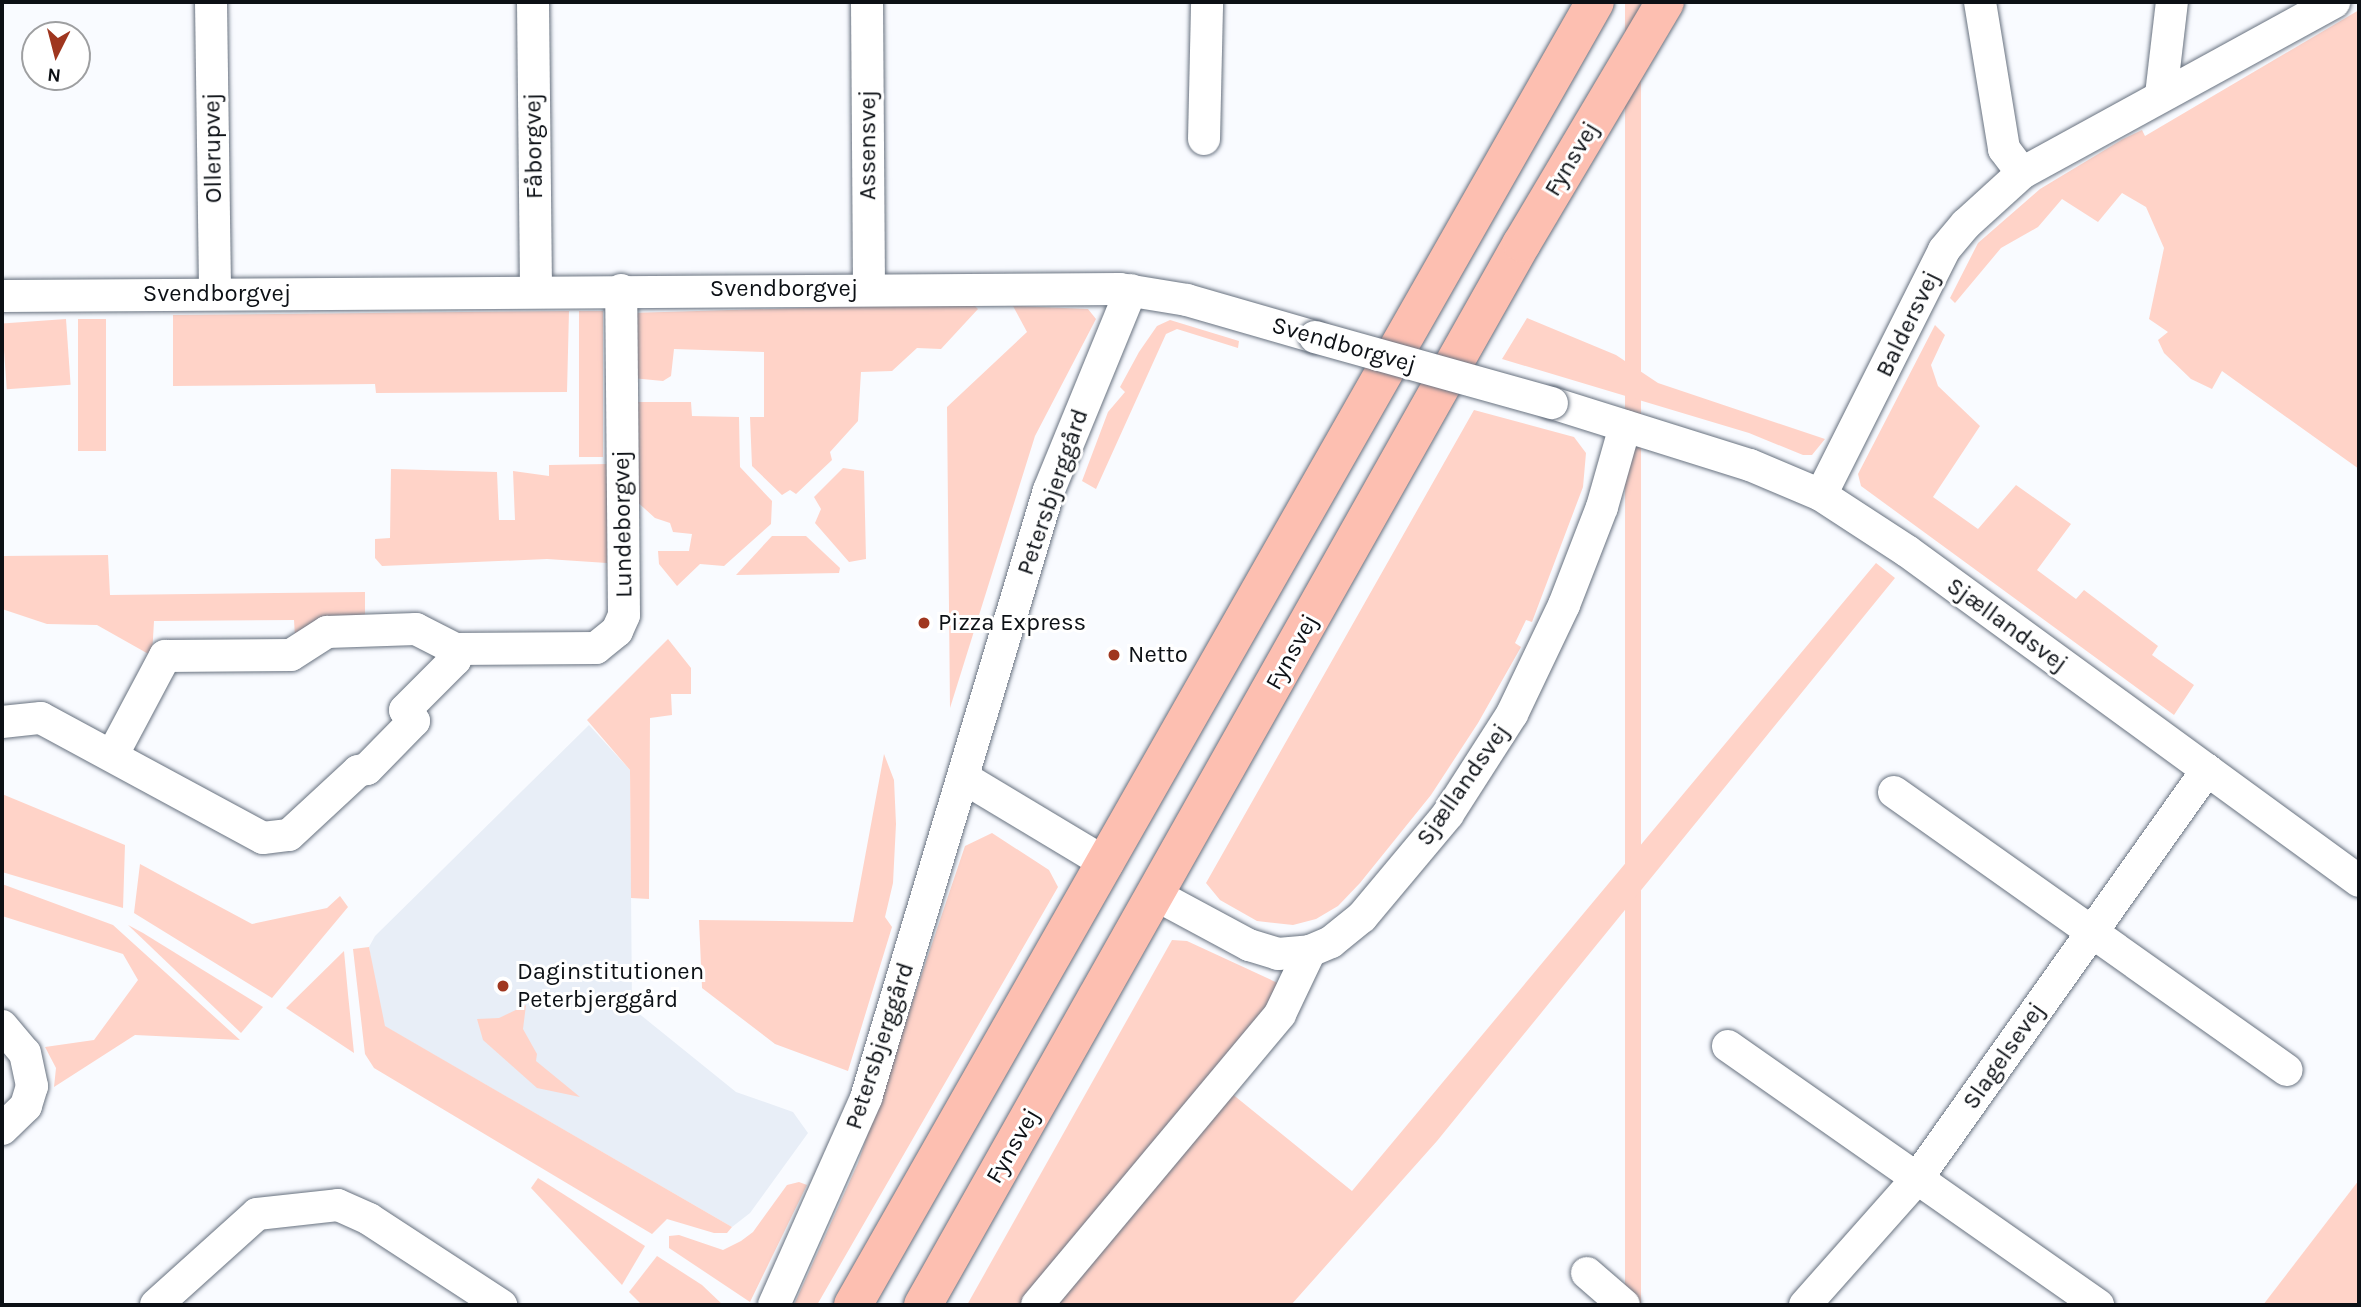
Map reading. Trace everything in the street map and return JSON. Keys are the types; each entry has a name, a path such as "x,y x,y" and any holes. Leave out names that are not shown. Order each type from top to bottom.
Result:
{"main road":[{"path":"853,1305 1107,864 1595,2"},
{"name":"Fynsvej","path":"923,1305 1515,255 1665,2"}],"street":[{"name":"Ollerupvej","path":"211,2 215,294"},
{"name":"Fåborgvej","path":"533,2 536,291"},
{"name":"Assensvej","path":"867,2 869,288"},
{"path":"1205,139 1207,2"},
{"path":"1980,2 2004,149 2022,173"},
{"path":"2161,95 2172,2"},
{"name":"Baldersvej","path":"1821,495 1944,250 2022,173 2334,2"},
{"name":"Svendborgvej","path":"2,296 1027,286 1131,290 1187,300 1552,403"},
{"name":"Lundeborgvej","path":"113,754 165,656 291,655 327,632 415,629 455,649 596,648 617,632 624,615 621,290"},
{"name":"Petersbjerggård","path":"774,1305 866,1098 1049,491 1131,290"},
{"name":"Sjællandsvej","path":"1552,403 1750,465 1821,495 1907,551 2359,881"},
{"name":"Sjællandsvej","path":"1156,895 1249,945 1278,954 1310,951 1331,942 1362,917 1448,814 1512,713 1569,593 1602,507 1625,426"},
{"path":"2,722 41,718 113,754 263,838 289,835 358,771 367,769 414,721 405,710 455,660 455,649"},
{"name":"Slagelsevej","path":"1805,1305 1916,1180 2207,771"},
{"path":"964,778 1107,864"},
{"path":"1894,792 2286,1070"},
{"path":"1037,1305 1280,1014 1310,951"},
{"path":"2,1026 25,1053 32,1086 26,1106 2,1129"},
{"path":"1728,1046 2098,1305"},
{"path":"156,1305 257,1214 338,1205 369,1219 501,1305"},
{"path":"1587,1273 1623,1305"}],"shaded area":[{"path":"1625,2 1641,2 1641,1305 1625,1305"},
{"path":"2359,10 2359,469 2222,371 2212,389 2191,379 2164,353 2158,340 2168,332 2149,319 2164,248 2146,207 2122,193 2098,222 2062,199 2038,227 2001,248 1955,303 1950,298 1978,243 2040,189 2123,139 2142,130 2145,136"},
{"path":"972,303 978,309 941,349 917,348 892,371 861,372 858,421 830,452 832,460 796,494 790,490 782,495 752,466 750,417 764,417 764,352 674,349 671,376 663,381 632,378 631,313"},
{"path":"1013,306 1088,309 1096,319 1035,436 950,708 947,407 1027,332"},
{"path":"569,311 567,392 376,393 375,384 173,386 173,315"},
{"path":"579,311 603,311 603,457 579,457"},
{"path":"1527,318 1616,355 1658,383 1825,439 1812,455 1803,455 1749,433 1502,359"},
{"path":"66,319 71,385 7,389 2,323"},
{"path":"78,319 106,319 106,451 78,451"},
{"path":"1170,320 1239,341 1238,348 1177,329 1166,334 1096,489 1082,481 1108,412 1125,392 1120,387 1139,352 1157,326"},
{"path":"1935,325 1945,335 1931,365 1938,386 1980,426 1933,497 1978,529 2016,485 2071,524 2037,570 2076,599 2084,590 2158,646 2152,655 2194,685 2174,715 1861,486 1858,474"},
{"path":"633,402 691,402 692,416 739,417 740,467 772,501 771,524 724,566 700,564 677,586 659,564 658,551 689,551 692,534 673,532 670,523 655,518 634,499"},
{"path":"1474,410 1574,437 1586,453 1583,487 1532,622 1526,620 1515,643 1521,647 1478,723 1431,795 1360,883 1338,906 1316,919 1293,925 1257,921 1220,900 1206,883"},
{"path":"607,464 607,563 547,559 382,566 375,558 375,539 390,538 391,469 497,472 499,520 515,520 513,471 549,476 549,465"},
{"path":"843,468 864,471 866,559 849,562 815,523 821,509 814,497"},
{"path":"772,536 806,536 840,568 839,573 736,575"},
{"path":"108,555 110,595 365,592 365,616 319,618 295,637 294,620 154,621 152,656 97,625 47,624 2,609 2,556"},
{"path":"1876,563 1895,578 1437,1141 1291,1305 1050,1305 1231,1093 1352,1191"},
{"path":"668,639 691,668 691,694 671,694 672,715 650,718 649,899 631,898 630,770 587,720"},
{"name":"Daginstitutionen Peterbjerggård","path":"589,725 630,770 632,1008 736,1092 793,1112 808,1133 750,1213 732,1227 384,1026 380,1018 369,947 375,936"},
{"path":"884,754 894,780 896,824 893,883 885,917 892,927 848,1071 775,1044 702,988 699,920 853,922"},
{"path":"2,794 125,845 123,908 2,872"},
{"path":"992,833 1049,870 1058,887 817,1305 794,1305 858,1163 965,846"},
{"path":"140,864 252,924 327,908 340,896 348,907 272,998 134,913"},
{"path":"2,884 113,925 240,1040 135,1035 54,1087 56,1068 45,1047 94,1040 138,980 123,954 2,916"},
{"path":"128,925 143,933 263,1007 241,1033"},
{"path":"1172,940 1187,941 1282,985 1278,998 1025,1305 967,1305"},
{"path":"369,947 385,1026 732,1227 727,1233 714,1233 667,1219 652,1234 374,1068 365,1054 353,949"},
{"path":"344,951 348,994 354,1053 286,1008"},
{"path":"526,1005 523,1029 537,1054 536,1061 580,1097 537,1088 483,1040 477,1019 499,1018"},
{"path":"538,1178 645,1246 622,1285 531,1188"},
{"path":"2359,1180 2359,1305 2263,1305"},
{"path":"799,1182 807,1185 750,1302 669,1248 669,1236 679,1235 723,1250 741,1241 753,1232 787,1185"},
{"path":"657,1256 702,1285 723,1305 642,1305 629,1292"}],"place":[{"name":"Pizza Express","path":"924,623"},
{"name":"Netto","path":"1114,655"},
{"name":"Daginstitutionen Peterbjerggård","path":"503,986"}]}
